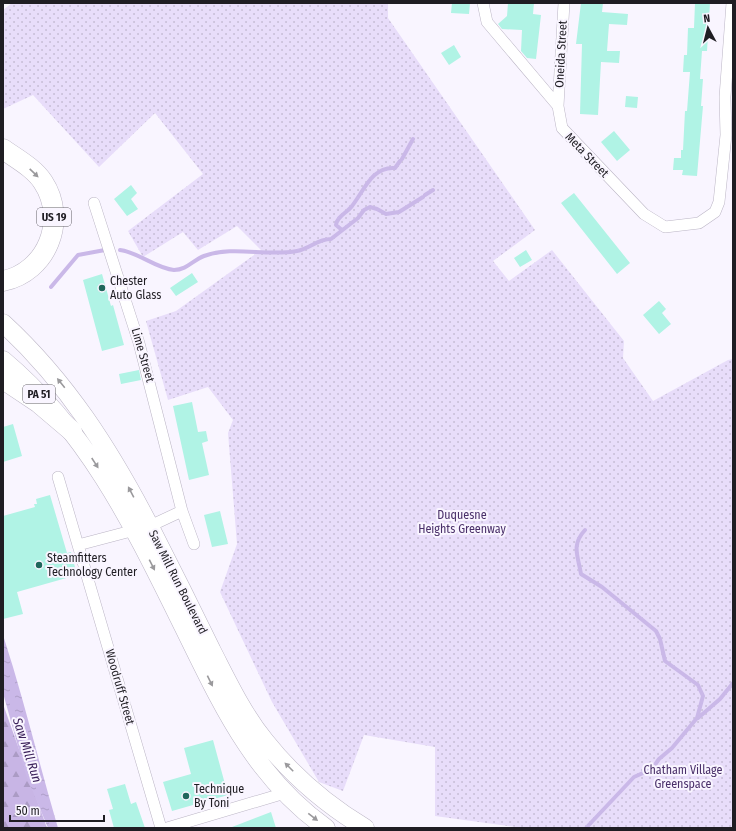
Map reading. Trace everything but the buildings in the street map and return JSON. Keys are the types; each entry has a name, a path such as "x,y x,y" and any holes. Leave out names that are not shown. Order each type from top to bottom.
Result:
{"highway":[{"name":"US 19","path":"3,150 29,167 43,182 52,203 54,224 50,243 41,258 22,274 3,281"},
{"name":"Saw Mill Run Boulevard","path":"3,323 39,358 73,399 104,445 230,720 255,759 284,793 326,828"},
{"name":"Saw Mill Run Boulevard","path":"3,360 33,387 72,431 142,528 243,711 265,741 317,794 365,828"},
{"path":"3,379 39,403 72,431"},
{"path":"284,793 317,794"}],"street":[{"name":"Meta Street","path":"483,3 487,22 558,106 562,128 644,214 665,226 699,223 715,212 719,202 726,135 725,97 731,45"},
{"name":"Oneida Street","path":"558,106 564,3"},
{"path":"731,45 732,3"},
{"name":"Lime Street","path":"94,203 140,343 182,511 194,544"},
{"name":"Woodruff Street","path":"58,477 161,828"},
{"path":"78,545 142,528 182,511"},
{"path":"167,828 284,793"}],"green space":[{"name":"Duquesne Heights Greenway","path":"12,3 388,3 388,18 535,230 493,261 509,281 552,250 624,341 623,358 653,401 728,360 733,359 733,828 523,828 435,816 435,747 364,735 343,791 319,782 272,702 220,592 237,544 228,433 233,420 208,387 168,400 146,321 176,311 261,250 237,226 198,250 183,232 143,257 128,231 203,174 155,113 99,167 33,95 3,109 3,10"},
{"path":"3,704 47,828 3,828"}],"water":[{"name":"Saw Mill Run","path":"3,635 18,683 58,828 48,828 26,775 3,693"}],"waterway":[{"path":"402,159 413,139"},
{"path":"342,230 336,225 338,219 352,206 374,175 387,168 395,168 400,161"},
{"path":"425,195 433,190"},
{"path":"120,250 127,251 161,267 174,270 179,270 186,267 204,256 227,251 274,253 297,251 322,240 331,239 358,218 364,210 370,207 386,214 399,212 423,197"},
{"path":"51,287 78,255 105,250"},
{"path":"585,530 581,535 577,546 577,556 581,574 602,587 656,631 660,639 665,661 698,685 703,696 697,718 672,748 659,759 652,769 634,777 586,828"},
{"path":"698,718 720,699 733,683"}],"place":[{"name":"Chester Auto Glass","path":"102,288"},
{"name":"Steamfitters Technology Center","path":"39,565"},
{"name":"Technique By Toni","path":"186,796"}],"park label":[{"name":"Chatham Village Greenspace","path":"683,777"}]}
